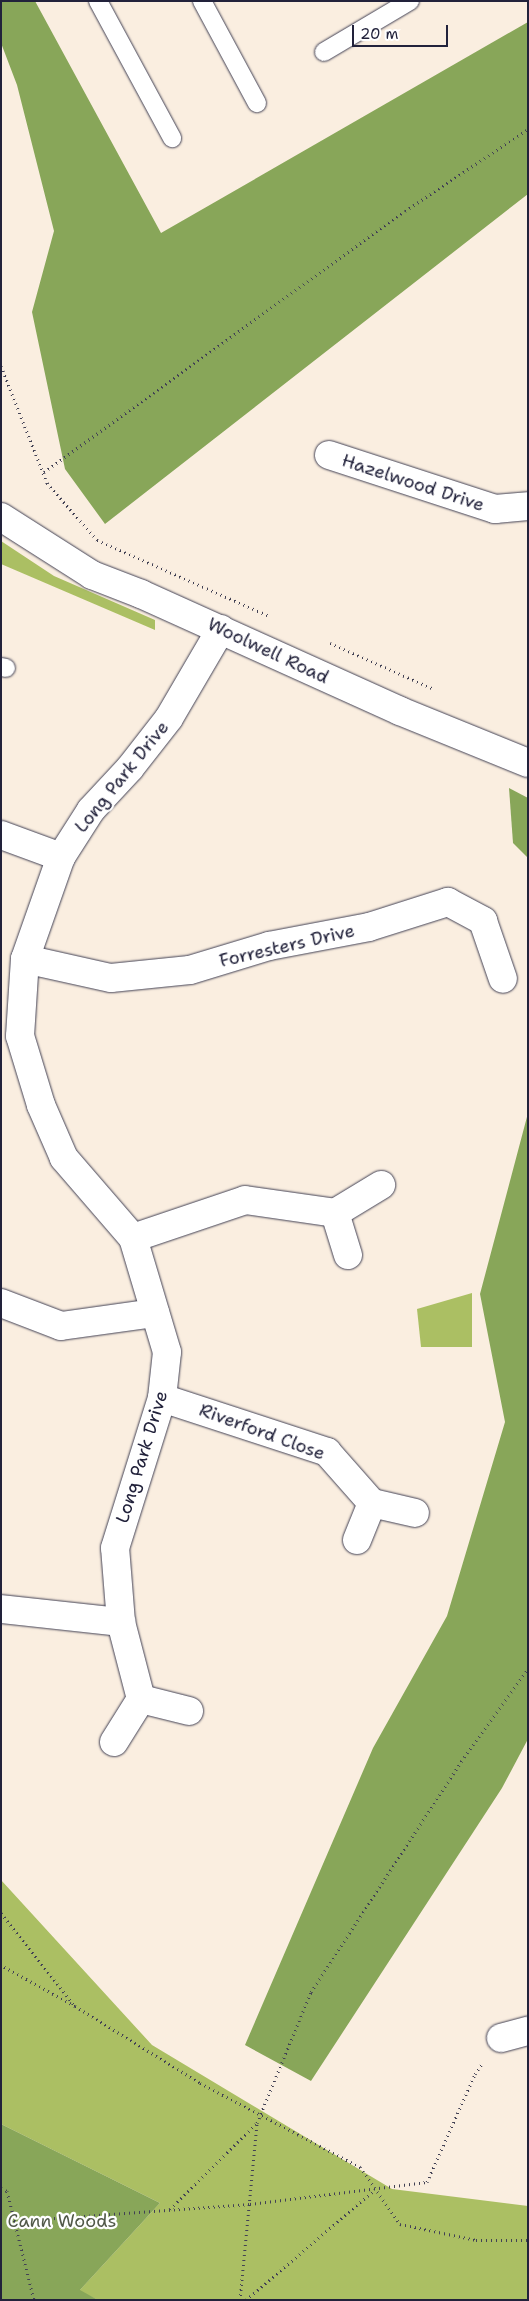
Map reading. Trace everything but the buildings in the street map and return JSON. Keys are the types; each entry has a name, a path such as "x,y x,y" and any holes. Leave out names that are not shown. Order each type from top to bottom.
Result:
{"street":[{"name":"Hazelwood Drive","path":"329,455 494,509 528,506"},
{"name":"Woolwell Road","path":"1,500 9,521 92,576 221,628 335,682 528,764"},
{"name":"Long Park Drive","path":"140,1699 121,1622 115,1548 162,1398 167,1352 133,1238 64,1158 11,1038 24,959 61,857 91,810 130,768 169,718 221,628"},
{"path":"1,835 61,857"},
{"name":"Forresters Drive","path":"24,959 111,978 190,970 269,946 369,926 448,902 483,921 503,979"},
{"path":"133,1238 245,1200 335,1213 381,1185"},
{"path":"335,1213 348,1255"},
{"path":"1,1304 62,1326 155,1313"},
{"name":"Riverford Close","path":"162,1398 327,1452 372,1503"},
{"path":"357,1540 372,1503 415,1514"},
{"path":"1,1609 121,1622"},
{"path":"114,1742 140,1699 189,1711"},
{"path":"501,2038 528,2031"}],"lane":[{"path":"98,1 172,138"},
{"path":"202,1 257,103"},
{"path":"324,52 412,2"}],"path":[{"path":"44,472 405,211 528,129"},
{"path":"1,366 47,483 97,540 271,616"},
{"path":"324,640 439,692"},
{"path":"240,2300 257,2123 311,1992 464,1757 528,1669"},
{"path":"1,1913 75,2006"},
{"path":"1,1965 75,2006 200,2083 261,2113 360,2167 373,2190 400,2224 476,2240 528,2240"},
{"path":"14,2221 250,2204 427,2182 475,2074 501,2038"},
{"path":"169,2210 257,2123"},
{"path":"1,2188 7,2191 34,2300"},
{"path":"246,2300 373,2190"}],"green space":[{"path":"1,1 35,1 161,233 528,22 528,194 105,524 65,469 32,312 54,231 17,85 1,43"},
{"path":"1,541 54,576 155,620 155,630 1,564"},
{"path":"509,788 528,798 528,858 513,843"},
{"path":"528,1113 528,1739 502,1788 311,2081 245,2045 373,1748 447,1616 505,1422 480,1294"},
{"path":"472,1293 472,1347 421,1347 417,1309"},
{"path":"1,1880 152,2045 392,2189 528,2206 528,2300 98,2300 79,2291 160,2203 1,2124"},
{"name":"Cann Woods","path":"1,2124 160,2203 80,2290 98,2300 1,2300"}]}
